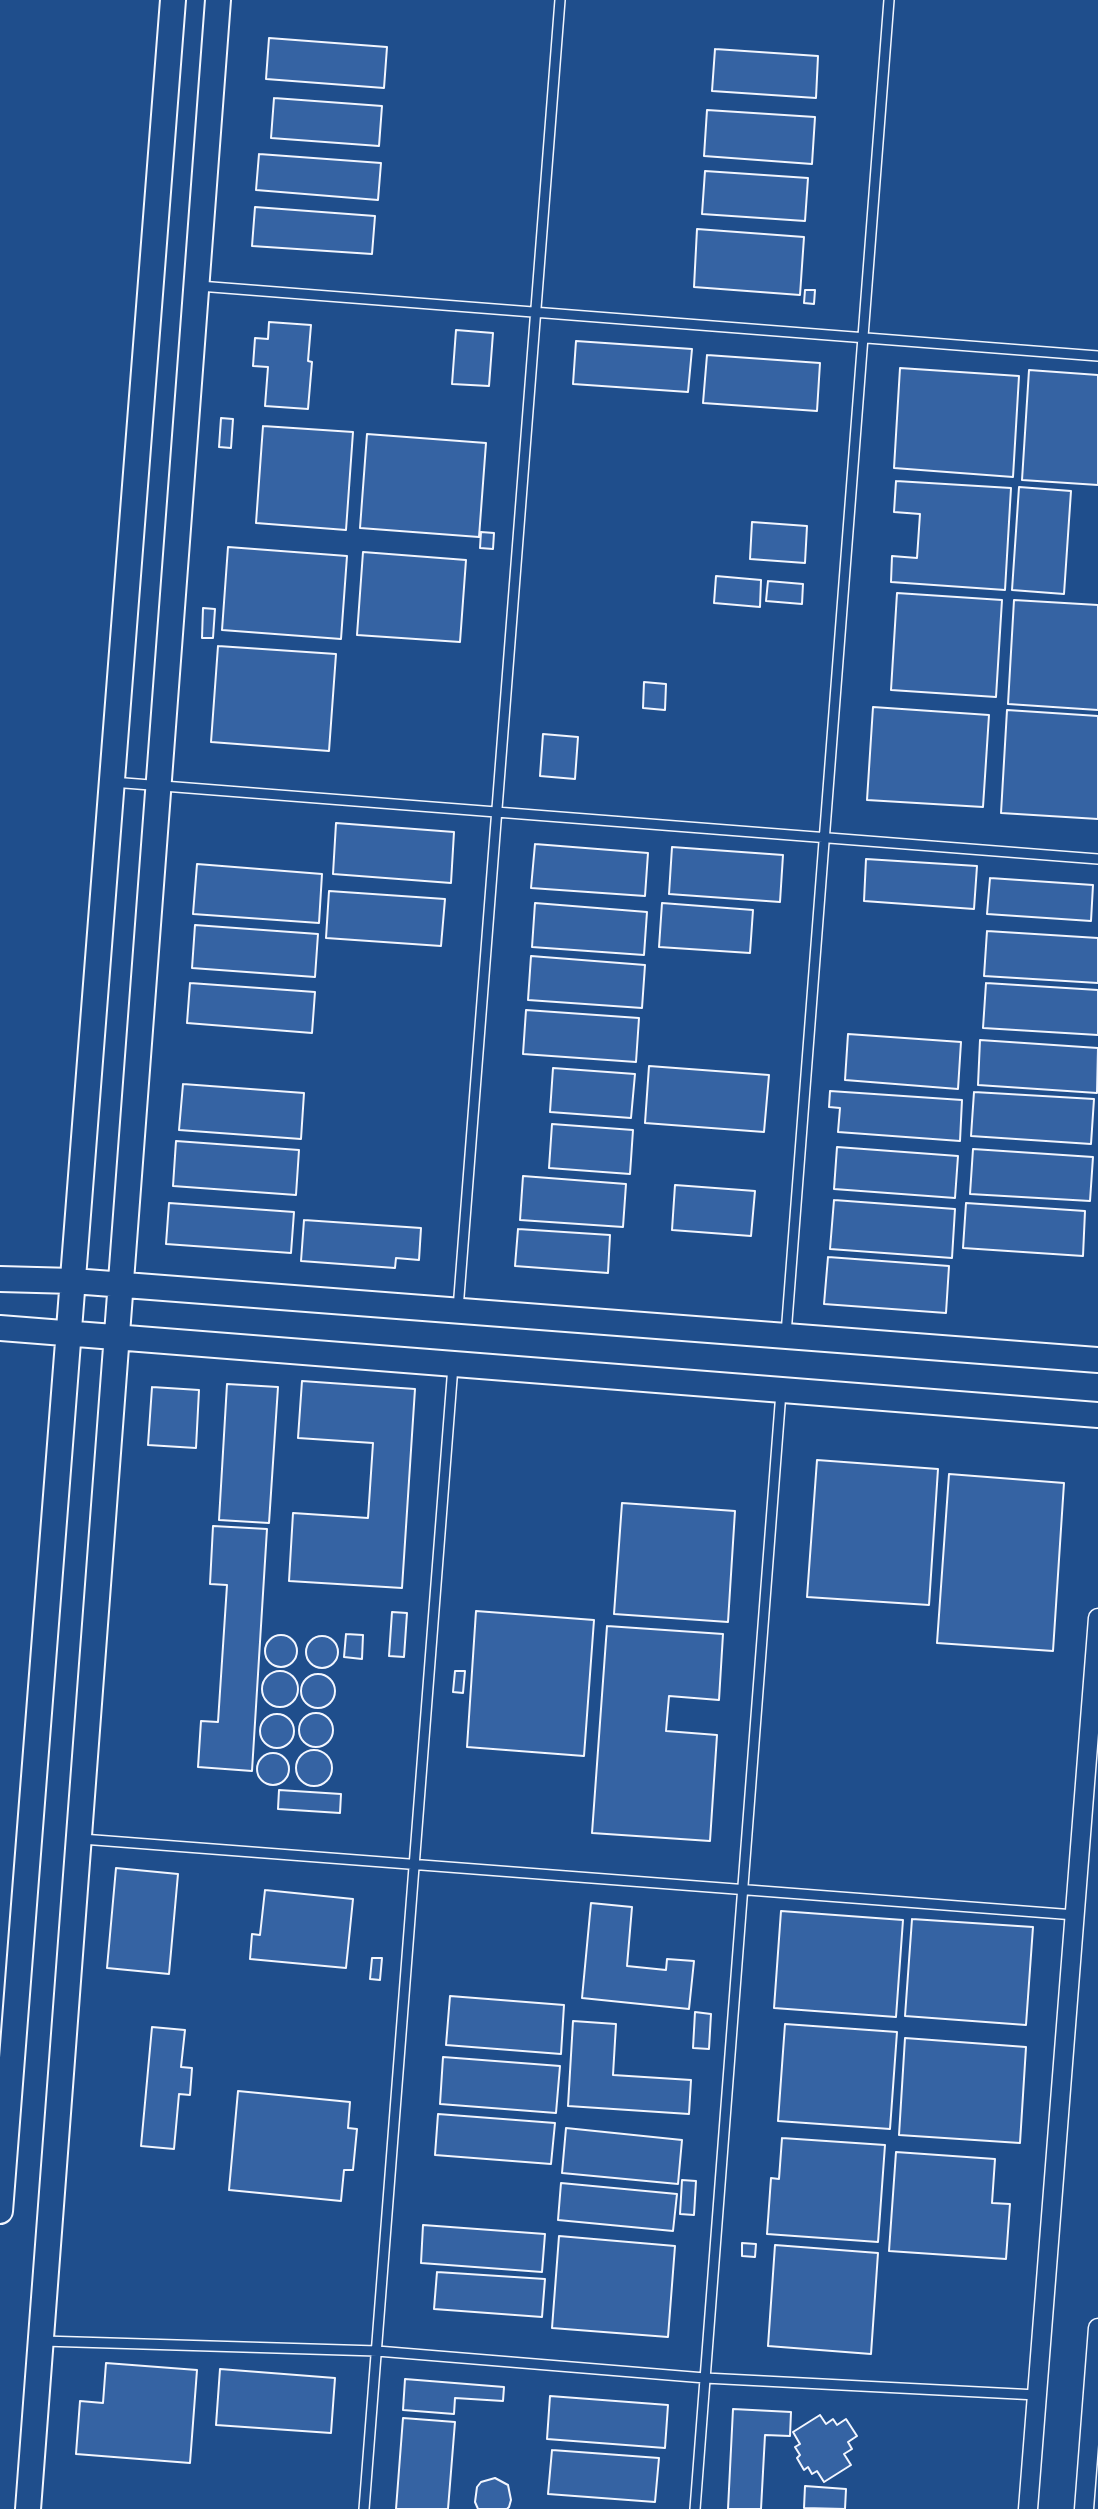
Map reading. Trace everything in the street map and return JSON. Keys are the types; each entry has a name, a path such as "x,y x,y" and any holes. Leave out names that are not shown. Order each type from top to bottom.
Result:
{"street":[{"path":"0,2211 173,0"},
{"path":"28,2509 219,0"},
{"path":"0,1279 73,1281 1098,1360"},
{"path":"0,1328 1098,1415"},
{"path":"1028,2509 1098,1618"},
{"path":"1084,2509 1095,2414 1098,2328"}],"lane":[{"path":"458,1311 560,0"},
{"path":"786,1336 889,0"},
{"path":"197,286 1098,356"},
{"path":"111,782 1098,859"},
{"path":"364,2509 454,1365"},
{"path":"695,2509 781,1390"},
{"path":"79,1839 1075,1915"},
{"path":"41,2341 377,2351 705,2378 1037,2395"}],"building":[{"path":"269,38 387,47 384,88 266,79"},
{"path":"715,49 818,56 816,98 712,91"},
{"path":"274,98 382,106 379,146 271,138"},
{"path":"707,110 815,117 812,164 704,156"},
{"path":"259,154 381,163 378,200 256,190"},
{"path":"705,171 808,178 805,221 702,214"},
{"path":"255,207 375,216 372,254 252,246"},
{"path":"697,229 804,237 800,295 694,287"},
{"path":"805,290 815,290 814,304 804,303"},
{"path":"269,322 311,325 308,361 312,362 308,409 265,406 268,367 253,366 255,338 268,339"},
{"path":"456,330 493,333 489,386 452,384"},
{"path":"576,341 692,349 688,392 573,384"},
{"path":"707,355 820,363 817,411 703,403"},
{"path":"900,368 1019,376 1013,477 894,468"},
{"path":"1029,370 1098,375 1098,485 1022,480"},
{"path":"221,418 233,419 231,448 219,447"},
{"path":"263,426 353,432 346,530 256,523"},
{"path":"367,434 486,443 479,537 360,528"},
{"path":"896,481 1011,488 1005,590 891,582 892,556 917,558 920,514 894,512"},
{"path":"1019,487 1071,491 1064,594 1012,590"},
{"path":"752,522 807,526 805,563 750,559"},
{"path":"481,532 494,533 493,549 480,548"},
{"path":"228,547 347,556 341,639 222,630"},
{"path":"363,552 466,560 460,642 357,635"},
{"path":"716,576 761,580 760,607 714,603"},
{"path":"768,581 803,584 802,604 766,601"},
{"path":"897,593 1002,600 996,697 891,690"},
{"path":"1014,600 1098,605 1098,710 1008,704"},
{"path":"203,608 215,609 213,638 202,638"},
{"path":"218,646 336,654 329,751 211,742"},
{"path":"644,682 666,684 665,710 643,708"},
{"path":"873,707 989,715 983,807 867,800"},
{"path":"1007,710 1098,716 1098,819 1001,813"},
{"path":"543,734 578,737 575,779 540,776"},
{"path":"336,823 454,832 451,883 333,874"},
{"path":"535,844 648,853 645,896 531,888"},
{"path":"672,847 783,855 780,902 669,894"},
{"path":"866,859 977,866 974,909 864,901"},
{"path":"197,864 322,874 319,923 193,914"},
{"path":"990,878 1093,885 1091,921 987,914"},
{"path":"329,891 445,899 441,946 326,938"},
{"path":"535,903 647,912 644,955 532,947"},
{"path":"662,903 753,910 750,953 659,947"},
{"path":"195,925 318,934 315,977 192,968"},
{"path":"987,931 1098,938 1098,983 984,976"},
{"path":"531,956 645,965 642,1008 528,1000"},
{"path":"190,983 315,992 312,1033 187,1023"},
{"path":"986,983 1098,990 1098,1035 983,1028"},
{"path":"526,1010 639,1018 636,1062 523,1054"},
{"path":"848,1034 961,1042 958,1089 845,1080"},
{"path":"980,1040 1098,1048 1097,1093 978,1085"},
{"path":"649,1066 769,1075 764,1132 645,1123"},
{"path":"553,1068 635,1074 631,1118 550,1112"},
{"path":"183,1084 304,1093 301,1139 179,1130"},
{"path":"830,1091 962,1100 960,1141 838,1132 840,1108 829,1107"},
{"path":"974,1092 1094,1099 1091,1144 971,1136"},
{"path":"552,1124 633,1130 630,1174 549,1168"},
{"path":"176,1141 299,1150 296,1195 173,1186"},
{"path":"837,1147 958,1156 955,1198 834,1189"},
{"path":"973,1149 1093,1157 1090,1201 970,1194"},
{"path":"523,1176 626,1184 623,1227 520,1220"},
{"path":"675,1185 755,1191 751,1236 672,1230"},
{"path":"834,1200 955,1209 952,1258 830,1249"},
{"path":"169,1203 294,1212 291,1253 166,1244"},
{"path":"966,1203 1085,1211 1083,1256 963,1248"},
{"path":"304,1220 421,1228 419,1260 396,1258 395,1268 301,1261"},
{"path":"518,1229 610,1235 608,1273 515,1266"},
{"path":"828,1257 949,1266 946,1313 824,1304"},
{"path":"302,1381 415,1389 402,1588 289,1581 293,1513 368,1518 373,1443 298,1438"},
{"path":"227,1384 278,1387 269,1523 219,1520"},
{"path":"152,1387 199,1390 196,1448 148,1445"},
{"path":"817,1460 938,1469 929,1605 807,1597"},
{"path":"949,1474 1064,1483 1053,1651 937,1643"},
{"path":"622,1503 735,1511 728,1622 614,1614"},
{"path":"213,1526 267,1529 252,1771 198,1767 201,1721 218,1722 227,1585 210,1584"},
{"path":"476,1611 594,1620 584,1756 467,1747"},
{"path":"392,1612 407,1613 404,1657 389,1656"},
{"path":"607,1626 723,1634 719,1700 669,1696 666,1731 717,1735 710,1841 592,1833"},
{"path":"346,1634 363,1635 362,1659 344,1657"},
{"path":"281,1635 292,1640 297,1651 292,1662 281,1667 270,1662 265,1651 270,1640"},
{"path":"322,1636 333,1641 338,1652 333,1663 322,1668 311,1663 306,1652 311,1641"},
{"path":"280,1671 292,1677 298,1689 292,1701 280,1707 268,1701 262,1689 268,1677"},
{"path":"455,1671 465,1671 463,1693 453,1692"},
{"path":"318,1674 330,1679 335,1691 330,1703 318,1708 306,1703 301,1691 306,1679"},
{"path":"316,1713 328,1718 333,1730 328,1742 316,1747 304,1742 299,1730 304,1718"},
{"path":"277,1714 289,1719 294,1731 289,1743 277,1748 265,1743 260,1731 265,1719"},
{"path":"314,1750 326,1756 332,1768 326,1780 314,1786 302,1780 296,1768 302,1756"},
{"path":"273,1753 284,1758 289,1769 284,1780 273,1785 262,1780 257,1769 262,1758"},
{"path":"279,1790 341,1794 340,1813 278,1809"},
{"path":"116,1868 178,1874 169,1974 107,1968"},
{"path":"265,1890 353,1899 346,1968 250,1959 252,1934 260,1935"},
{"path":"591,1903 632,1907 627,1966 666,1970 667,1959 694,1961 689,2009 582,1998"},
{"path":"781,1911 903,1920 896,2017 774,2008"},
{"path":"912,1919 1033,1927 1026,2025 905,2016"},
{"path":"372,1958 382,1958 380,1980 370,1979"},
{"path":"450,1996 564,2005 561,2054 446,2045"},
{"path":"695,2012 711,2014 709,2049 693,2048"},
{"path":"573,2021 616,2024 613,2075 691,2080 689,2114 568,2106"},
{"path":"785,2024 897,2032 890,2129 778,2121"},
{"path":"152,2027 185,2030 181,2067 192,2068 190,2095 179,2094 174,2149 141,2146"},
{"path":"905,2038 1026,2047 1020,2143 899,2135"},
{"path":"443,2057 560,2066 556,2113 440,2104"},
{"path":"238,2091 350,2102 348,2128 357,2129 353,2170 344,2170 341,2201 229,2190"},
{"path":"438,2114 555,2123 551,2164 435,2155"},
{"path":"566,2128 682,2140 678,2184 562,2173"},
{"path":"782,2138 885,2145 878,2242 767,2234 771,2178 779,2179"},
{"path":"896,2152 995,2159 992,2203 1010,2204 1006,2259 889,2251"},
{"path":"682,2180 696,2181 694,2215 680,2214"},
{"path":"561,2183 677,2194 673,2231 558,2220"},
{"path":"423,2225 545,2234 542,2272 421,2263"},
{"path":"559,2236 675,2246 668,2337 552,2328"},
{"path":"742,2243 756,2244 755,2257 742,2256"},
{"path":"775,2245 878,2253 871,2354 768,2346"},
{"path":"437,2272 545,2279 542,2317 434,2309"},
{"path":"106,2363 197,2370 190,2463 76,2454 80,2401 103,2403"},
{"path":"220,2369 335,2378 331,2433 216,2425"},
{"path":"405,2379 504,2387 503,2401 455,2398 454,2414 403,2410"},
{"path":"550,2396 668,2405 665,2448 547,2439"},
{"path":"733,2409 791,2412 790,2436 765,2435 761,2509 728,2509"},
{"path":"820,2415 826,2424 833,2419 837,2425 846,2419 857,2436 848,2442 852,2449 844,2454 851,2465 824,2482 817,2471 812,2474 808,2467 804,2470 797,2458 800,2455 795,2447 800,2444 793,2432"},
{"path":"403,2418 455,2422 448,2509 396,2509"},
{"path":"552,2450 659,2458 655,2502 548,2494"},
{"path":"495,2478 508,2485 511,2500 509,2507 478,2509 475,2502 477,2487 481,2482"},
{"path":"805,2486 846,2489 845,2509 804,2508"}]}
